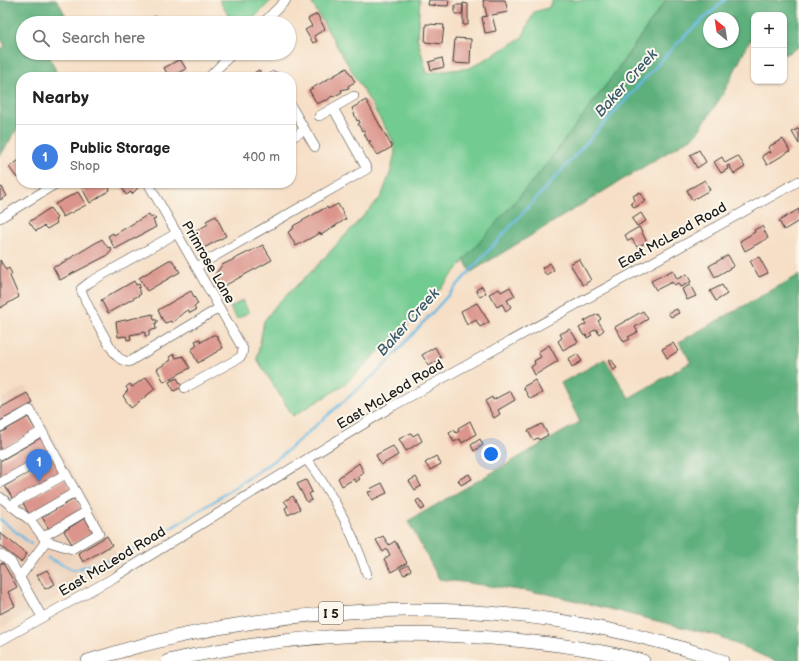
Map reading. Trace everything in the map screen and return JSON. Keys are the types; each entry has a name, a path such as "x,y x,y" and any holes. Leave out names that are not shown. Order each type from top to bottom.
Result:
{"highway":[{"name":"I 5","path":"88,661 157,641 263,621 323,614 409,610 491,614 578,625 637,637 722,661"},
{"name":"I 5","path":"168,661 271,641 368,634 464,635 576,648 643,661"}],"street":[{"path":"270,16 286,0"},
{"path":"214,72 226,60"},
{"path":"319,116 354,96"},
{"path":"196,267 367,169 332,108"},
{"path":"296,115 315,148"},
{"path":"296,135 305,130"},
{"name":"East McLeod Road","path":"0,641 115,576 307,460 399,402 799,180"},
{"path":"0,218 49,188"},
{"name":"Primrose Lane","path":"151,188 243,349 242,355 185,388"},
{"path":"177,233 90,282 82,289 82,296 93,317 118,357 129,362 219,308"},
{"path":"0,427 30,410 99,534 72,549 45,539 29,519 0,497"},
{"path":"0,455 42,431"},
{"path":"0,484 54,453"},
{"path":"307,460 337,502 367,574"},
{"path":"10,505 66,474"},
{"path":"29,519 76,492"},
{"path":"20,577 45,539 87,511"},
{"path":"0,554 11,562 42,617"}],"shaded area":[{"path":"25,386 122,563 0,628 0,400"}],"green space":[{"path":"0,0 57,0 66,16 16,16 16,60 51,60 56,71 16,72 16,131 0,156 0,50 5,46 0,37"},
{"path":"219,0 272,0 256,16 229,16"},
{"path":"310,0 420,0 417,37 427,73 470,68 522,38 534,12 548,8 553,0 666,0 607,84 542,170 425,307 343,386 293,416 257,359 264,321 276,305 312,271 381,197 391,171 395,152 393,141"},
{"path":"666,0 799,0 799,47 787,53 787,12 751,12 751,40 723,94 696,135 471,272 464,260 542,170 607,84"},
{"path":"799,275 799,661 775,661 718,636 548,594 439,579 408,521 580,422 561,383 605,359 629,398 691,362 679,342"},
{"path":"242,300 249,312 237,319 230,308"}],"building":[{"path":"429,0 449,0 448,6 428,5"},
{"path":"483,0 505,0 508,12 492,15 496,31 485,33 482,17 487,16"},
{"path":"463,3 468,4 468,25 463,25"},
{"path":"455,5 463,5 462,14 455,14"},
{"path":"317,14 325,29 314,36 317,41 313,43 305,30 312,26 308,19"},
{"path":"426,24 444,25 442,44 425,42"},
{"path":"455,38 471,39 470,64 453,63"},
{"path":"442,58 444,67 431,70 429,62"},
{"path":"181,60 186,69 180,72 166,72 164,68"},
{"path":"347,68 355,82 348,86 349,88 341,90 342,92 317,104 309,90"},
{"path":"366,100 392,147 378,155 369,143 371,141 368,141 364,133 366,132 364,130 362,131 358,124 360,123 359,120 357,121 352,108"},
{"path":"799,128 799,144 792,132"},
{"path":"783,139 790,151 767,165 762,156 768,152 771,153 768,147"},
{"path":"699,150 706,162 697,168 690,155"},
{"path":"738,156 745,167 734,174 729,165 727,166 728,169 721,173 714,162 722,157 725,163"},
{"path":"16,162 16,177 9,167"},
{"path":"705,180 710,190 692,200 687,190"},
{"path":"2,187 7,196 0,200 0,188"},
{"path":"82,188 109,188 110,190 90,203"},
{"path":"122,188 138,188 132,194 131,192 126,195"},
{"path":"78,192 86,205 63,217 55,204"},
{"path":"640,192 646,201 634,208 631,203 635,200 633,196"},
{"path":"338,204 346,219 321,235 320,233 296,246 288,232 294,228 293,226 327,207 328,209"},
{"path":"50,208 57,218 55,220 57,223 47,229 44,226 36,231 29,222"},
{"path":"799,209 799,221 784,230 779,221"},
{"path":"641,213 646,221 637,226 632,219"},
{"path":"149,214 151,218 154,216 156,219 153,220 156,227 115,249 108,236 113,233 114,235"},
{"path":"216,216 226,236 202,249 193,233 208,224 206,221"},
{"path":"762,226 768,238 745,251 740,241 755,232 754,230"},
{"path":"639,227 647,242 637,247 632,239 628,241 625,235"},
{"path":"102,239 108,248 110,247 112,250 108,255 60,280 53,267 59,265"},
{"path":"263,245 272,260 222,287 215,275 222,265"},
{"path":"728,255 734,266 715,277 709,266"},
{"path":"759,257 768,273 759,277 750,261"},
{"path":"579,259 591,280 583,285 570,264"},
{"path":"0,260 6,270 9,268 12,274 10,276 19,297 0,308"},
{"path":"169,260 172,260 180,272 147,291 139,278"},
{"path":"550,263 554,270 546,275 542,268"},
{"path":"673,270 677,279 687,274 691,282 680,287 678,283 674,285 672,282 656,290 651,281"},
{"path":"134,281 136,285 139,284 140,287 138,288 141,294 108,313 101,300"},
{"path":"690,285 696,296 687,300 682,289"},
{"path":"722,285 727,294 716,301 710,291"},
{"path":"482,286 486,293 480,297 476,290"},
{"path":"510,287 515,296 507,300 511,307 506,311 502,304 497,307 489,294 499,289 501,292"},
{"path":"191,291 198,304 194,307 196,310 190,313 188,310 172,323 171,321 165,323 158,310"},
{"path":"477,303 489,322 480,327 476,320 467,325 461,311"},
{"path":"677,309 679,313 671,317 668,313"},
{"path":"643,311 648,319 635,327 638,332 628,337 630,339 624,342 615,327"},
{"path":"153,314 154,320 157,320 157,323 155,323 156,329 149,331 149,336 145,336 145,332 130,335 131,339 127,340 126,336 118,337 116,322"},
{"path":"598,314 601,319 598,321 604,330 599,334 596,329 590,333 592,335 587,338 579,328 586,324 584,321"},
{"path":"570,329 578,342 563,350 558,341 562,338 560,334"},
{"path":"213,335 216,335 223,348 198,363 191,350 197,345 195,341 200,339 201,342"},
{"path":"673,343 678,351 667,358 662,349"},
{"path":"549,345 558,361 535,375 531,367 535,364 534,361 541,357 538,352"},
{"path":"435,347 441,358 429,366 422,355"},
{"path":"174,354 176,358 183,356 190,368 164,382 157,369 171,360 169,357"},
{"path":"577,354 582,361 572,367 568,359"},
{"path":"611,359 617,368 613,370 608,360"},
{"path":"146,377 155,389 131,408 123,396 128,390 126,387 130,384 132,387"},
{"path":"177,378 182,387 174,391 169,382"},
{"path":"535,380 542,393 530,399 523,387"},
{"path":"510,391 515,400 498,410 500,414 494,418 485,401 492,397 493,400"},
{"path":"27,393 33,403 0,421 0,408"},
{"path":"28,417 36,430 0,451 0,433"},
{"path":"470,421 476,434 462,443 460,439 454,442 449,433 454,430 456,433 459,431 458,428"},
{"path":"542,424 548,435 539,440 538,438 533,440 528,431"},
{"path":"411,433 413,436 418,433 422,441 406,451 399,439"},
{"path":"42,437 49,451 0,479 0,461"},
{"path":"480,439 483,445 474,451 471,445"},
{"path":"393,446 398,455 381,465 376,455"},
{"path":"436,456 441,464 430,470 425,463"},
{"path":"53,458 61,472 13,499 5,486"},
{"path":"359,463 364,473 358,477 360,479 356,482 354,479 342,486 338,478"},
{"path":"469,474 472,479 461,485 458,480"},
{"path":"416,477 421,486 415,490 409,481"},
{"path":"65,479 71,490 29,514 23,503"},
{"path":"306,480 312,492 309,494 312,500 307,502 297,484"},
{"path":"382,483 387,493 372,500 368,492 372,491 370,489"},
{"path":"293,496 300,509 288,515 285,508 288,506 284,501"},
{"path":"76,498 82,510 49,529 42,517"},
{"path":"419,499 425,508 421,510 416,501"},
{"path":"85,518 93,532 72,544 64,531"},
{"path":"0,533 27,554 21,562 0,546"},
{"path":"107,536 112,545 83,562 78,553"},
{"path":"383,536 389,545 395,541 407,563 391,572 384,559 390,555 387,549 383,552 376,540"},
{"path":"3,563 17,587 8,592 15,606 0,614 0,564"},
{"path":"408,565 411,570 404,575 400,569"},
{"path":"47,570 55,584 45,589 37,575"}],"waterway":[{"name":"Baker Creek","path":"48,558 74,570 104,561 140,547 207,506 282,455 381,369 681,39 725,0"},
{"name":"Baker Creek","path":"0,519 31,544"}],"place":[{"name":"Public Storage","path":"39,482"}]}
